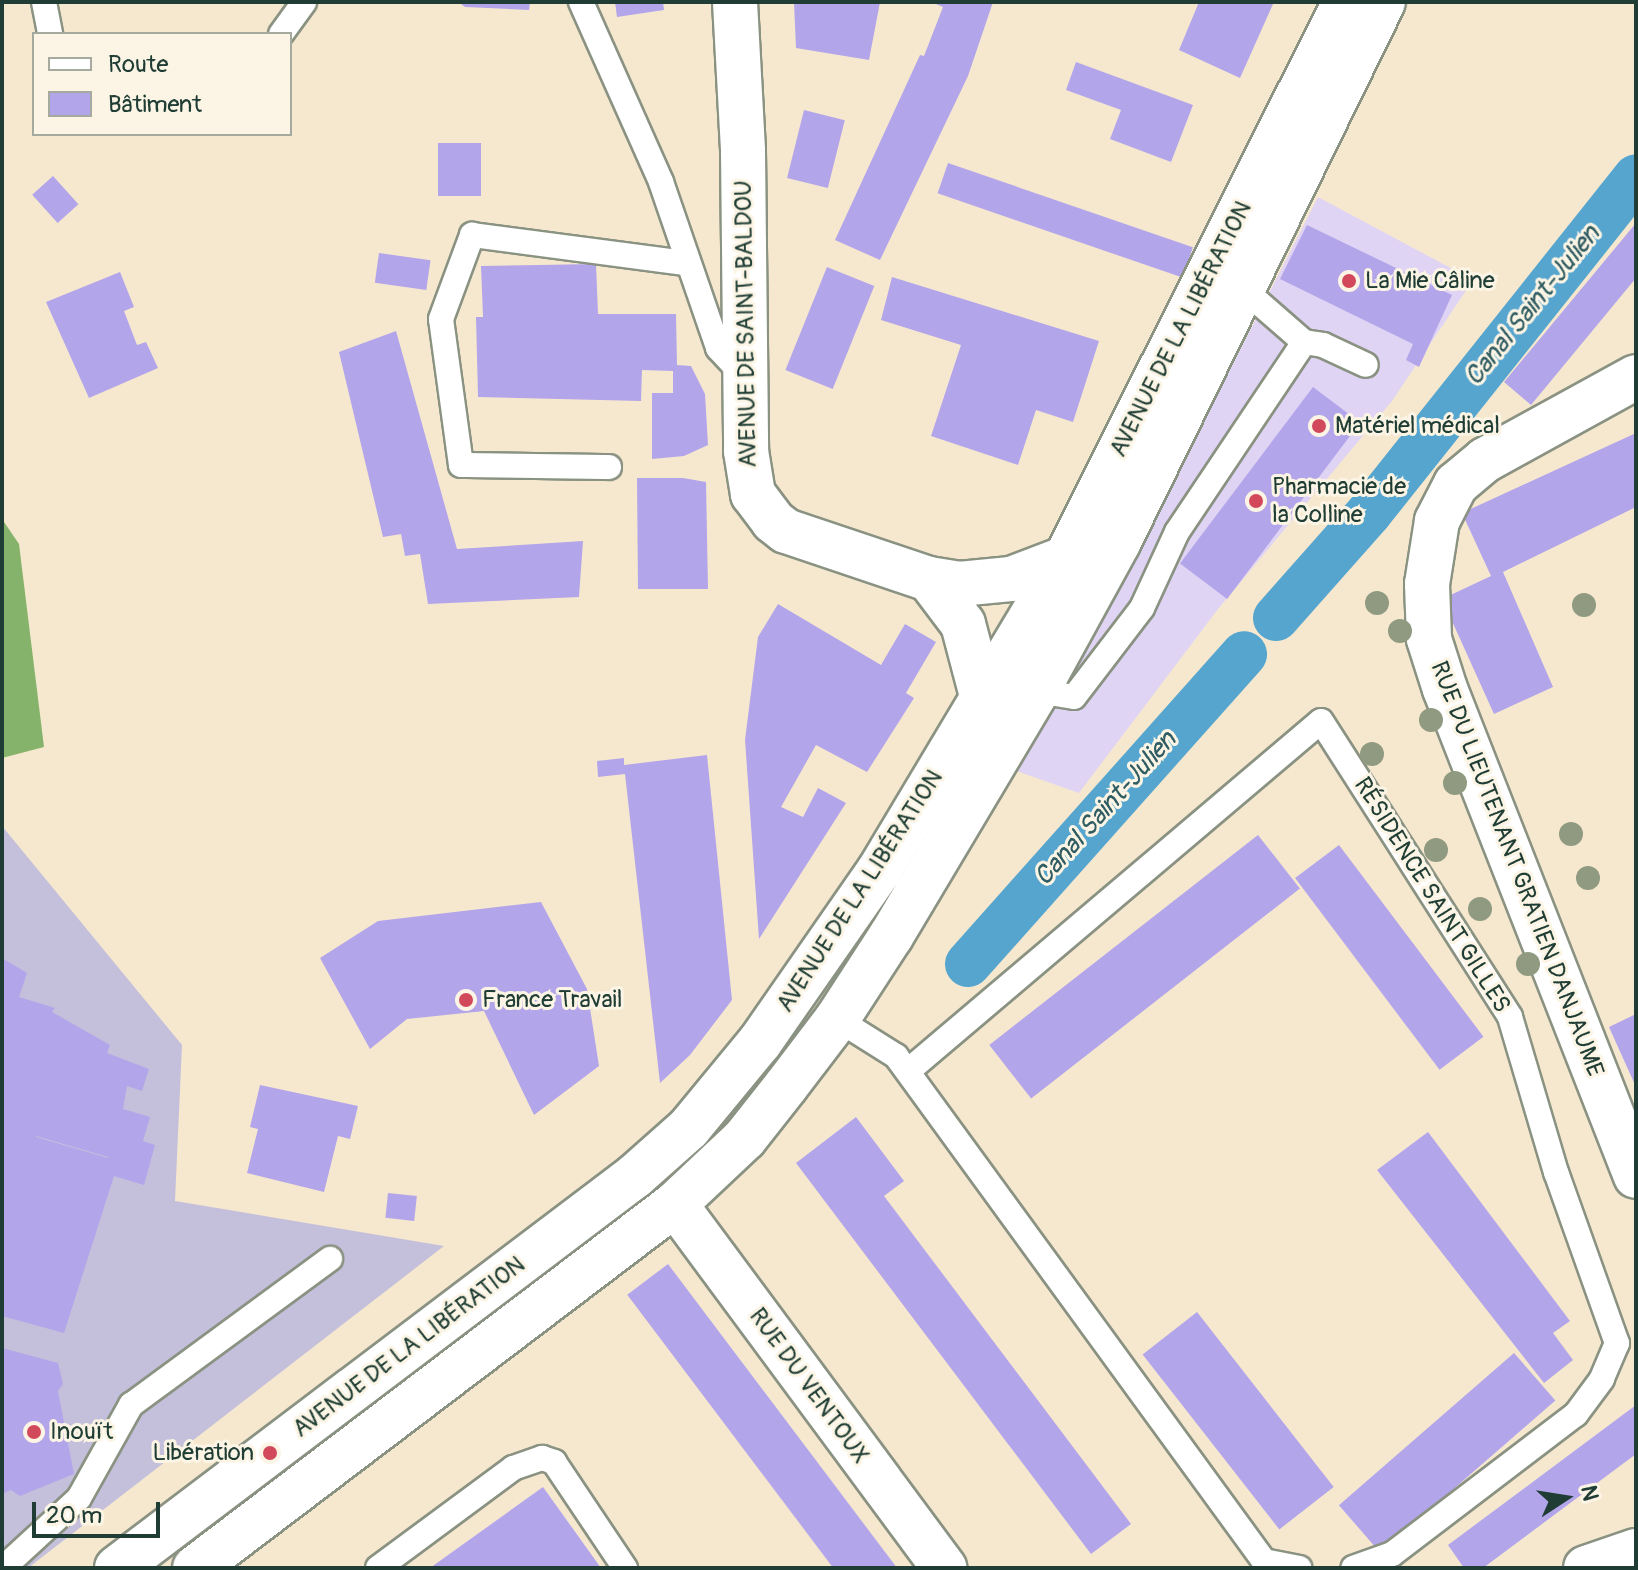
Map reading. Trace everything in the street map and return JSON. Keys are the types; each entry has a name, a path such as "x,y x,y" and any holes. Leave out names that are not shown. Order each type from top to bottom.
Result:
{"main road":[{"name":"AVENUE DE SAINT-BALDOU","path":"735,2 743,151 748,475 753,494 773,521 786,531 929,579 959,584 1011,579 1066,558"},
{"name":"AVENUE DE LA LIBÉRATION","path":"117,1568 635,1176 689,1128 760,1042 879,871 1066,558 1345,2"},
{"name":"AVENUE DE LA LIBÉRATION","path":"195,1568 675,1204 745,1138 837,1019 950,840 1118,543 1383,2"},
{"name":"RUE DU LIEUTENANT GRATIEN DANJAUME","path":"1636,377 1485,460 1456,484 1437,521 1427,584 1429,639 1445,689 1636,1176"},
{"path":"929,579 963,624 982,696"},
{"name":"RUE DU VENTOUX","path":"675,1204 944,1568"},
{"path":"1586,1568 1636,1551"}],"lane":[{"path":"44,2 50,32"},
{"path":"282,32 304,2"},
{"path":"581,2 661,182 686,263 718,348 746,378"},
{"path":"609,467 461,465 441,319 472,235 686,263"},
{"path":"1242,288 1304,342 1323,345 1366,365"},
{"path":"1037,691 1074,697 1142,608 1177,532 1304,342"},
{"name":"RÉSIDENCE SAINT GILLES","path":"908,1071 1321,721 1510,1017 1556,1172 1617,1343 1602,1379 1576,1414 1392,1554 1353,1568"},
{"path":"837,1019 896,1056 908,1071 1264,1561 1299,1568"},
{"path":"3,1568 20,1556 79,1498 131,1405 330,1259"},
{"path":"378,1568 513,1468 542,1458 554,1462 625,1568"}],"shaded area":[{"path":"1318,197 1473,280 1392,401 1218,609 1079,793 1005,767 1155,517"},
{"path":"2,826 182,1045 175,1201 444,1246 28,1568 2,1568"}],"green space":[{"path":"2,519 19,544 44,747 2,758"}],"building":[{"path":"458,2 530,2 529,10 465,7"},
{"path":"615,2 663,2 664,10 617,17"},
{"path":"794,2 880,2 869,60 796,48"},
{"path":"931,2 993,2 968,76 880,260 835,240 920,55 924,56 943,7"},
{"path":"1199,2 1273,4 1240,78 1179,50"},
{"path":"1076,62 1193,105 1171,162 1110,139 1121,110 1066,90"},
{"path":"804,110 845,120 828,188 787,178"},
{"path":"438,143 481,143 481,196 438,196"},
{"path":"948,163 1193,247 1182,278 938,193"},
{"path":"53,176 78,204 58,223 32,195"},
{"path":"1636,223 1636,278 1531,405 1504,382"},
{"path":"1307,225 1452,295 1419,367 1406,360 1413,344 1280,279"},
{"path":"379,253 430,260 426,290 375,283"},
{"path":"596,264 598,314 676,314 677,365 691,366 705,394 708,445 684,456 652,459 652,393 673,393 673,371 642,370 641,401 478,397 476,317 483,317 481,266"},
{"path":"827,267 874,286 833,389 785,370"},
{"path":"120,272 134,307 124,311 137,345 146,342 158,368 89,398 46,302"},
{"path":"892,277 1099,341 1073,422 1036,410 1018,465 931,436 961,345 881,320"},
{"path":"396,331 457,549 583,541 579,597 428,604 420,554 405,556 401,534 383,537 339,352"},
{"path":"1313,387 1360,423 1227,599 1180,563"},
{"path":"1636,433 1636,507 1503,572 1553,687 1494,714 1442,599 1491,576 1462,513"},
{"path":"637,478 683,478 706,482 708,589 638,589"},
{"path":"778,604 881,665 905,624 936,642 906,693 914,698 867,772 816,745 781,807 803,817 818,788 846,803 759,939 745,740 758,637"},
{"path":"707,755 732,1000 690,1055 660,1083 625,774 598,777 597,761 624,758 624,765"},
{"path":"1258,835 1300,889 1031,1099 989,1045"},
{"path":"1339,845 1483,1037 1440,1070 1295,878"},
{"name":"France Travail","path":"541,902 587,989 599,1066 534,1115 484,1011 407,1019 370,1049 320,958 378,921"},
{"path":"2,958 27,973 19,997 55,1008 52,1012 110,1045 107,1053 149,1069 142,1091 127,1086 123,1109 150,1117 143,1141 155,1145 144,1185 114,1176 64,1333 2,1316","holes":["36,1136 108,1157 108,1158"]},
{"path":"1636,1014 1636,1087 1609,1027"},
{"path":"260,1085 358,1106 350,1139 338,1136 324,1192 247,1173 258,1129 250,1127"},
{"path":"856,1117 904,1181 884,1196 1131,1524 1091,1554 796,1163"},
{"path":"1428,1132 1570,1321 1553,1333 1573,1360 1544,1383 1377,1170"},
{"path":"388,1193 417,1196 414,1221 385,1218"},
{"path":"668,1264 897,1568 833,1568 627,1295"},
{"path":"1197,1312 1334,1487 1279,1529 1143,1354"},
{"name":"Inouït","path":"2,1348 58,1363 63,1384 58,1391 74,1474 20,1496 11,1490 2,1494"},
{"path":"1514,1353 1555,1401 1380,1553 1339,1505"},
{"path":"1636,1405 1636,1454 1483,1568 1464,1568 1448,1545"},
{"path":"543,1487 601,1568 430,1568"}],"waterway":[{"name":"Canal Saint-Julien","path":"1276,618 1369,513 1636,177"},
{"name":"Canal Saint-Julien","path":"968,964 1244,654"}],"place":[{"name":"La Mie Câline","path":"1349,281"},
{"name":"Matériel médical","path":"1319,426"},
{"name":"Pharmacie de la Colline","path":"1256,501"},
{"name":"France Travail","path":"466,1000"},
{"name":"Inouït","path":"34,1432"},
{"name":"Libération","path":"270,1453"}]}
